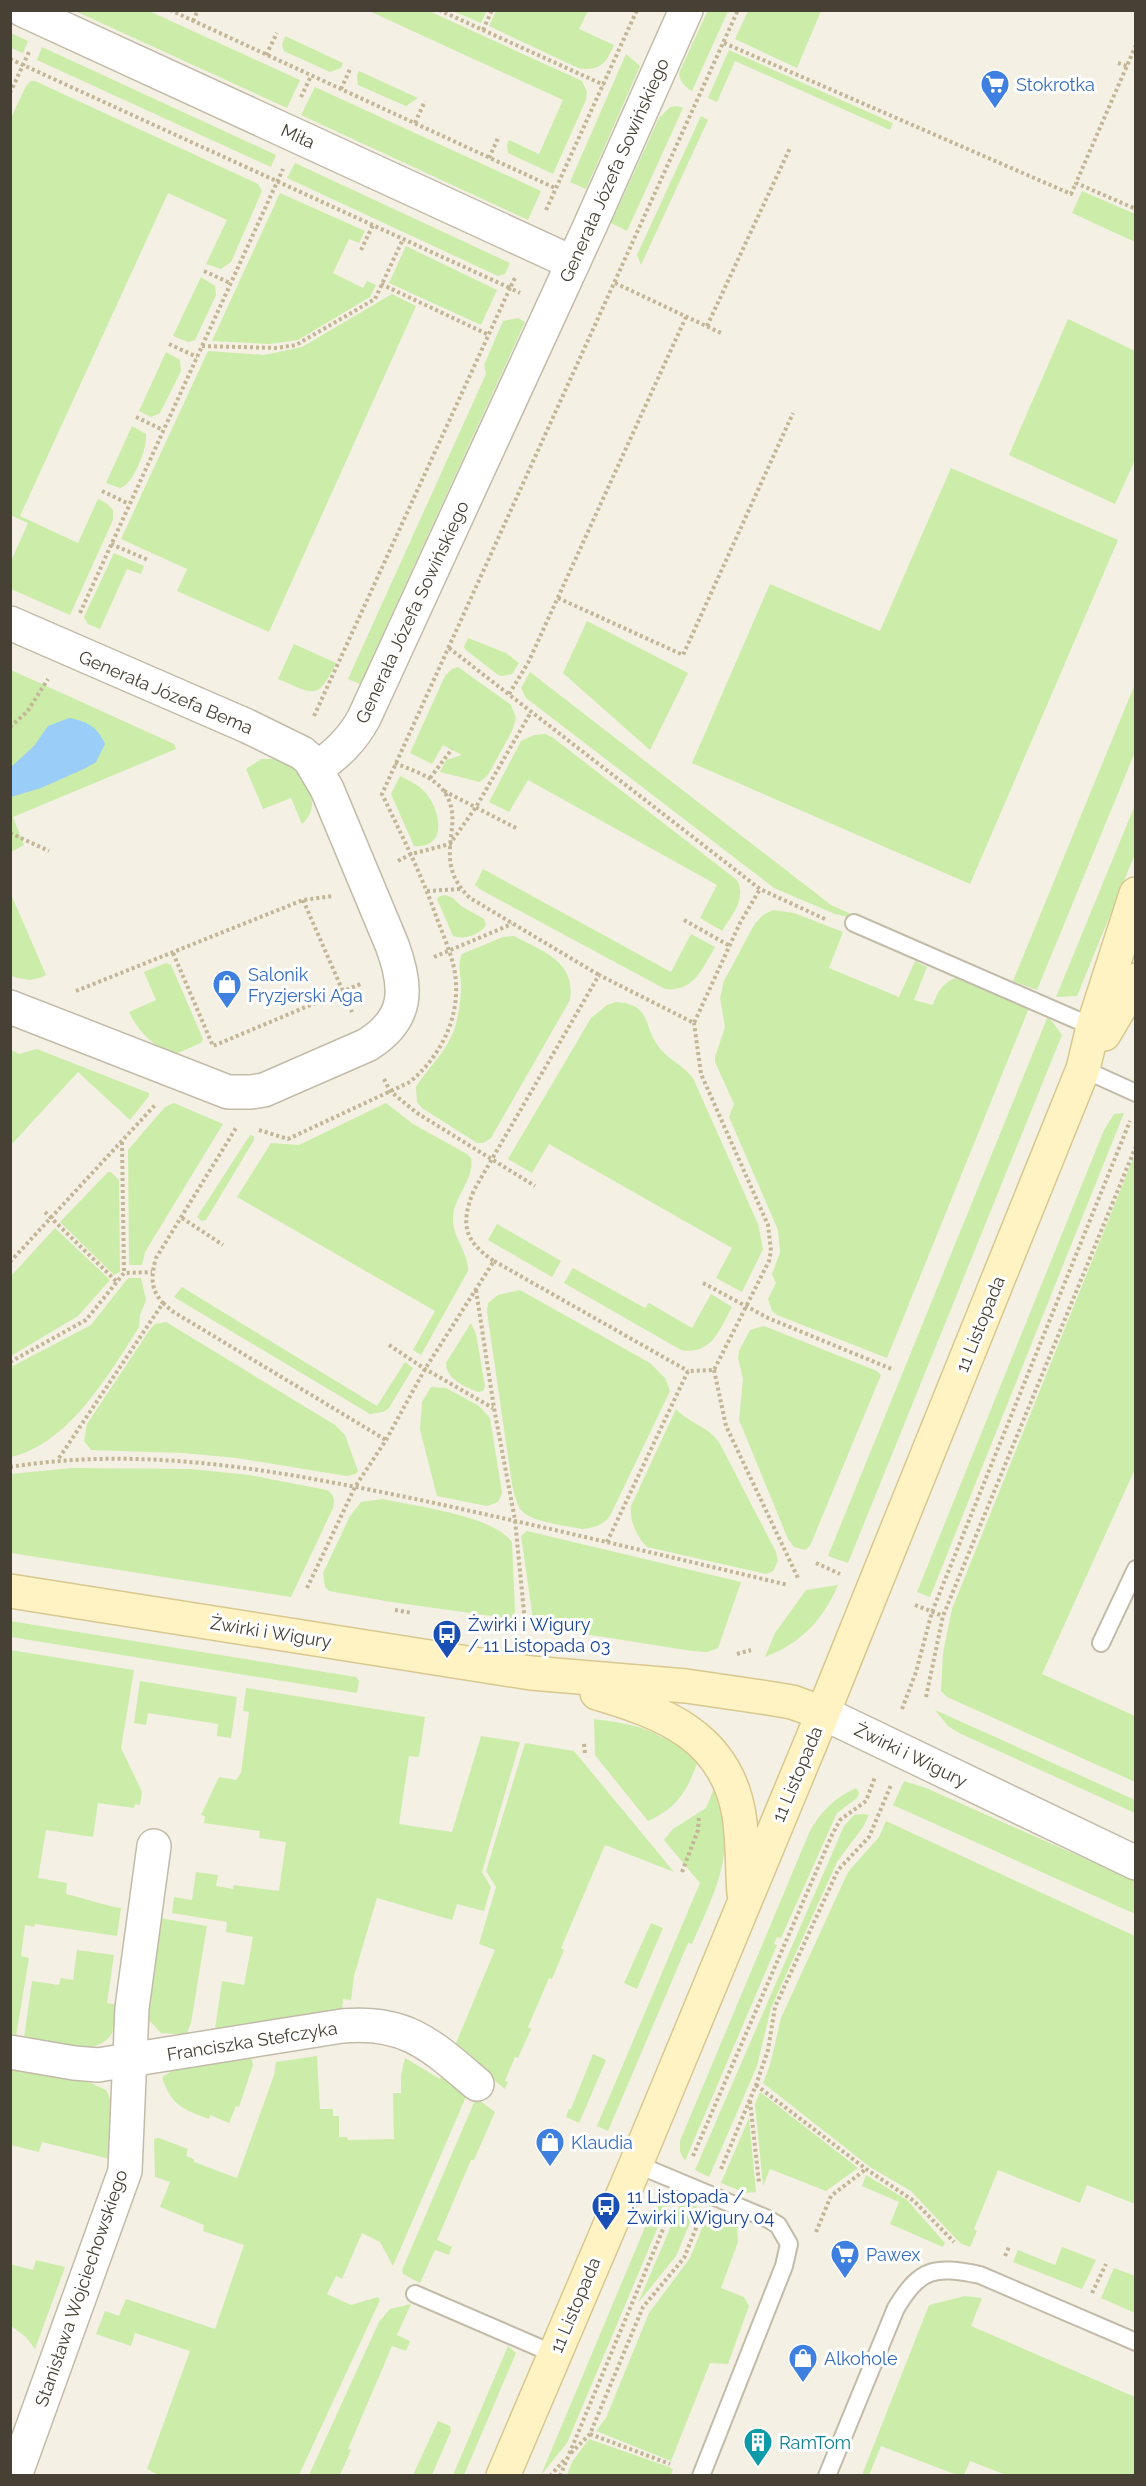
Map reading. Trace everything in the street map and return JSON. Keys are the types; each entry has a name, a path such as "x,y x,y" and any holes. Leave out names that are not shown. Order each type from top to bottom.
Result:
{"main road":[{"name":"11 Listopada","path":"503,2475 636,2164 823,1713 1083,1069 1093,1027 1136,894"},
{"name":"11 Listopada","path":"1083,1069 1136,980"},
{"name":"Żwirki i Wigury","path":"10,1591 531,1673 686,1686 776,1699 823,1713"},
{"name":"Żwirki i Wigury","path":"531,1673 646,1707 687,1730 714,1755 732,1790 739,1813 744,1901"}],"street":[{"name":"Miła","path":"23,10 573,262"},
{"name":"Generała Józefa Sowińskiego","path":"317,768 341,750 355,734 364,718 686,10"},
{"name":"Generała Józefa Bema","path":"10,623 247,726 302,753 317,768"},
{"path":"10,1007 228,1092 264,1090 367,1045 388,1031 402,1003 402,970 317,768"},
{"name":"Żwirki i Wigury","path":"823,1713 1136,1863"},
{"name":"Stanisława Wojciechowskiego","path":"15,2475 125,2171 132,2008 154,1846"},
{"name":"Franciszka Stefczyka","path":"10,2052 98,2065 342,2026 374,2025 412,2035 477,2084"}],"lane":[{"path":"854,923 1093,1027"},
{"path":"1083,1069 1136,1093"},
{"path":"1101,1642 1136,1569"},
{"path":"636,2164 778,2225 789,2244 701,2475"},
{"path":"827,2475 896,2308 920,2276 938,2270 980,2275 1136,2342"},
{"path":"416,2294 554,2354"}],"path":[{"path":"170,10 555,188"},
{"path":"193,21 198,10"},
{"path":"439,10 604,85"},
{"path":"483,30 492,10"},
{"path":"543,215 637,10"},
{"path":"516,828 444,791 430,778 395,763 738,10"},
{"path":"266,55 277,33"},
{"path":"724,43 1071,194 1136,45"},
{"path":"10,59 510,288"},
{"path":"1118,63 1126,66"},
{"path":"341,89 351,67"},
{"path":"415,123 425,101"},
{"path":"10,728 27,712 64,648 298,136"},
{"path":"489,158 499,136"},
{"path":"707,326 790,148"},
{"path":"1076,183 1136,209"},
{"path":"361,250 373,225"},
{"path":"202,346 277,348 296,345 375,299 403,239"},
{"path":"204,271 230,283"},
{"path":"306,714 316,716 517,272"},
{"path":"615,283 722,333"},
{"path":"381,284 489,335"},
{"path":"509,694 528,663 686,317"},
{"path":"170,344 197,357"},
{"path":"558,598 683,655 793,413"},
{"path":"136,417 164,430"},
{"path":"102,491 129,504"},
{"path":"111,544 148,560"},
{"path":"449,648 760,889 842,926 854,923"},
{"path":"411,854 450,844 476,807 531,712"},
{"path":"430,778 452,749"},
{"path":"444,791 451,809 449,866 461,889 470,898 599,975 694,1023"},
{"path":"10,832 49,851"},
{"path":"427,891 461,889"},
{"path":"760,889 694,1023 701,1074 768,1225 771,1251 769,1261 748,1306 714,1370 726,1426 798,1578"},
{"path":"73,993 303,900 335,895"},
{"path":"303,900 355,1019"},
{"path":"684,920 730,946"},
{"path":"427,960 513,924"},
{"path":"173,953 213,1046"},
{"path":"599,975 474,1190 467,1205 465,1220 471,1241 478,1251 494,1261 688,1371 714,1370"},
{"path":"10,1263 165,1093 185,1060 371,980"},
{"path":"380,1072 390,1091 417,1113 535,1186"},
{"path":"560,2475 832,1835 840,1820 866,1801 916,1672 932,1612 1132,1116"},
{"path":"240,1123 156,1258 152,1272 152,1286 163,1303 172,1311 386,1440"},
{"path":"10,1362 86,1320 124,1273 122,1142"},
{"path":"926,1697 943,1616 1136,1146"},
{"path":"45,1212 117,1282"},
{"path":"182,1218 223,1245"},
{"path":"307,1588 355,1487 386,1440 425,1369 494,1261"},
{"path":"124,1273 152,1272"},
{"path":"703,1283 768,1318 894,1370"},
{"path":"476,1290 494,1408 515,1520 526,1633"},
{"path":"58,1459 163,1303"},
{"path":"389,1344 425,1369 494,1408"},
{"path":"607,1542 688,1371"},
{"path":"10,1467 58,1459 169,1459 266,1470 515,1520 788,1585"},
{"path":"816,1563 843,1575"},
{"path":"915,1605 943,1616"},
{"path":"584,1744 585,1754"},
{"path":"550,2475 590,2434 643,2307 684,2258 756,2085 768,2050 775,2007 838,1870 869,1837 893,1781"},
{"path":"682,1872 698,1830 699,1813"},
{"path":"756,2085 866,2169 831,2196"},
{"path":"750,2099 760,2190 752,2212"},
{"path":"1091,2295 1106,2264"},
{"path":"590,2434 670,2464"}],"green space":[{"path":"708,10 728,11 692,91 683,84 679,73"},
{"path":"75,11 149,11 300,80 287,108"},
{"path":"369,11 429,11 582,81 587,92 586,100 553,174 508,153 507,145 509,140 539,154 563,100"},
{"path":"453,11 487,11 481,23"},
{"path":"496,11 588,11 579,29 614,45 601,65 592,69 578,68 489,26"},
{"path":"748,11 821,11 797,68 735,39"},
{"path":"11,33 28,41 23,53 11,48"},
{"path":"285,36 343,63 341,68 330,72 284,51 282,45"},
{"path":"42,47 276,155 271,167 37,60"},
{"path":"729,50 893,123 890,130 735,61 717,102 708,98"},
{"path":"626,54 640,66 586,189 570,182"},
{"path":"359,71 418,98 406,106 358,85"},
{"path":"31,81 258,184 262,191 231,262 221,269 206,264 227,220 168,193 20,516 78,543 98,499 113,510 113,520 70,615 11,589 11,561 28,523 10,515 10,120 26,86"},
{"path":"315,87 541,191 528,220 301,115"},
{"path":"670,107 683,108 627,231 611,223 659,118"},
{"path":"701,116 708,120 641,265 637,255"},
{"path":"295,163 510,263 505,274 498,276 287,178"},
{"path":"1082,191 1135,214 1135,242 1072,213"},
{"path":"280,193 365,231 359,243 349,239 333,273 363,288 367,281 376,285 370,297 298,340 269,344 212,341"},
{"path":"406,246 497,290 481,325 389,283"},
{"path":"201,277 215,286 216,295 195,340 188,342 173,336"},
{"path":"392,294 416,306 269,632 177,591 187,569 121,539 208,351 264,355 302,347"},
{"path":"518,318 525,322 360,684 348,679 486,374 484,365 503,321"},
{"path":"1068,319 1135,351 1135,460 1115,504 1009,455"},
{"path":"166,352 180,360 181,371 160,413 151,417 139,411"},
{"path":"132,426 146,434 145,448 130,480 120,488 106,483"},
{"path":"951,468 1118,540 970,884 692,763 770,584 880,631"},
{"path":"114,553 144,566 141,574 127,569 100,629 88,624 84,617"},
{"path":"587,621 688,673 650,750 563,673"},
{"path":"468,638 506,653 519,663 512,674 498,675 466,650 464,647"},
{"path":"294,644 336,663 330,676 319,689 307,691 278,679"},
{"path":"458,667 511,705 516,718 512,731 488,775 480,782 440,772 446,760 462,755 443,745 432,764 410,753 445,676"},
{"path":"11,670 174,744 176,749 13,817 24,845 11,852"},
{"path":"530,672 831,905 851,914 848,917 835,914 774,888 526,698 521,688"},
{"path":"1135,684 1135,752 1037,990 1013,981"},
{"path":"545,734 552,737 737,880 740,894 737,907 722,931 700,918 717,885 528,780 509,812 489,802 521,741 534,735"},
{"path":"261,759 280,760 288,764 303,779 311,797 312,806 309,816 302,824 291,798 263,809 246,769"},
{"path":"400,776 424,791 434,807 439,826 433,841 425,845 414,846 391,794"},
{"path":"1135,805 1135,854 1077,996 1056,997"},
{"path":"483,869 671,972 691,934 715,947 701,971 690,983 675,989 665,989 481,890 475,885"},
{"path":"10,892 46,975 37,979 20,979 11,976"},
{"path":"445,895 484,919 486,925 483,929 467,937 453,936 437,899"},
{"path":"773,910 794,913 843,932 829,968 899,997 915,961 927,967 914,1000 933,1005 941,989 955,978 1029,1008 887,1358 777,1315 772,1311 768,1299 776,1283 772,1274 780,1253 778,1230 729,1117 734,1104 715,1062 715,1057 725,1027 720,998 724,981 754,925 763,915"},
{"path":"514,936 546,953 563,967 571,987 570,1000 491,1138 483,1143 477,1143 422,1108 417,1102 416,1087 453,1034 461,995 459,966 462,954 503,937"},
{"path":"166,963 171,965 203,1039 201,1043 173,1055 147,1037 129,1012 156,1000 144,972"},
{"path":"616,1002 636,1007 645,1017 658,1046 693,1078 758,1224 763,1249 742,1292 716,1278 732,1248 549,1144 532,1173 508,1159 591,1018 607,1005"},
{"path":"1048,1016 1062,1035 848,1563 828,1556"},
{"path":"37,1049 149,1093 149,1096 130,1120 78,1072 11,1145 11,1050 19,1054"},
{"path":"174,1103 223,1124 145,1252 142,1265 129,1265 128,1150 165,1107"},
{"path":"386,1103 413,1124 471,1158 470,1174 456,1204 453,1221 468,1271 421,1355 413,1350 435,1311 237,1197 271,1143 299,1145"},
{"path":"1124,1113 930,1597 917,1592 1104,1130 1114,1114"},
{"path":"250,1135 254,1136 254,1140 206,1220 202,1221 197,1217"},
{"path":"1135,1154 1135,1469 1042,1674 1135,1716 1135,1782 947,1697 941,1691 943,1653 952,1609"},
{"path":"108,1172 119,1180 120,1272 114,1275 60,1222"},
{"path":"497,1224 561,1261 552,1277 488,1240"},
{"path":"55,1228 110,1280 78,1316 11,1356 11,1276"},
{"path":"573,1268 645,1308 649,1303 692,1328 711,1294 732,1307 718,1332 707,1345 691,1351 681,1350 564,1283"},
{"path":"128,1278 141,1278 146,1300 140,1315 139,1327 101,1385 69,1423 32,1450 11,1457 11,1367 91,1325"},
{"path":"182,1287 377,1406 405,1362 413,1368 389,1408 383,1412 370,1414 174,1297"},
{"path":"520,1290 650,1363 665,1378 670,1391 610,1516 605,1522 594,1527 582,1529 550,1523 527,1515 518,1505 512,1484 487,1312 488,1303 498,1295"},
{"path":"166,1322 335,1425 345,1435 358,1471 356,1474 346,1476 237,1458 182,1453 91,1450 84,1441 87,1424 151,1328 155,1324"},
{"path":"471,1323 476,1334 485,1386 483,1391 478,1392 453,1378 449,1374 446,1363"},
{"path":"764,1326 877,1371 881,1375 810,1546 805,1550 794,1547 788,1539 739,1420 743,1379 738,1358 739,1351 750,1330"},
{"path":"431,1387 446,1388 479,1406 490,1418 502,1493 498,1502 487,1506 437,1496 420,1430 422,1402"},
{"path":"676,1409 705,1429 720,1444 776,1552 778,1561 773,1571 766,1574 647,1547 634,1528 631,1506"},
{"path":"72,1468 191,1469 249,1475 327,1490 333,1496 334,1505 291,1597 11,1553 11,1474"},
{"path":"383,1499 453,1513 471,1519 488,1525 512,1542 515,1611 513,1619 329,1591 325,1587 323,1573 350,1516 361,1502"},
{"path":"527,1531 741,1582 718,1648 707,1652 692,1651 534,1626 521,1536"},
{"path":"838,1585 825,1609 809,1629 789,1645 765,1657 775,1633 806,1590"},
{"path":"10,1621 356,1677 359,1681 357,1693 11,1637"},
{"path":"10,1650 134,1670 121,1748 142,1792 140,1805 135,1804 134,1808 98,1803 93,1837 46,1830 38,1878 67,1883 66,1894 121,1908 117,1936 35,1924 34,1927 25,1925 21,1956 29,1958 16,2036 10,2035"},
{"path":"140,1681 237,1697 231,1738 217,1736 218,1724 148,1713 146,1725 134,1723"},
{"path":"246,1688 425,1717 419,1757 409,1756 399,1824 452,1832 481,1736 520,1742 482,1872 491,1887 484,1911 457,1904 452,1920 377,1898 354,1976 351,2000 343,1999 342,2011 215,2030 222,1981 244,1985 253,1937 226,1932 227,1922 172,1913 174,1897 192,1900 196,1872 218,1875 216,1886 233,1889 234,1885 279,1891 286,1842 259,1838 260,1831 204,1823 205,1816 201,1815 219,1777 236,1780 241,1773 249,1712 243,1711"},
{"path":"935,1710 1135,1800 1135,1813 959,1733 948,1726"},
{"path":"594,1719 638,1727 663,1738 666,1735 698,1761 686,1789 675,1804 648,1821 595,1755"},
{"path":"525,1743 574,1751 674,1872 605,1845 561,1948 564,1950 552,1979 549,1978 528,2027 531,2029 505,2081 508,2082 505,2089 454,2048 495,1950 479,1944 496,1887 486,1871"},
{"path":"904,1781 926,1788 1135,1881 1135,1914 893,1805"},
{"path":"715,1786 722,1808 725,1829 722,1868 709,1905 692,1944 688,1943 608,2131 597,2126 700,1883 664,1840 673,1829 706,1808"},
{"path":"856,1788 859,1793 857,1798 837,1813 781,1938 777,1937 774,1944 777,1945 685,2161 680,2152 680,2141 809,1833 828,1806"},
{"path":"854,1815 869,1815 837,1862 771,2008 757,2066 709,2177 695,2170 844,1826"},
{"path":"886,1821 1135,1936 1135,2204 1087,2185 1080,2203 998,2170 974,2229 977,2231 970,2247 960,2243 911,2191 870,2167 763,2083 770,2065 781,2018 848,1872 879,1837"},
{"path":"159,1918 207,1926 191,2023 186,2035 161,2033 148,2019 147,2011"},
{"path":"651,1923 663,1928 637,1989 624,1983"},
{"path":"77,1950 114,1955 107,2003 118,2005 116,2023 112,2033 95,2046 83,2048 58,2046 24,2038 32,1981 59,1985 61,1978 73,1980"},
{"path":"593,2054 606,2060 579,2123 566,2117"},
{"path":"251,2056 253,2065 239,2107 236,2106 229,2123 210,2115 209,2119 179,2105 169,2094 162,2077 172,2071"},
{"path":"317,2056 320,2109 333,2109 333,2116 339,2116 339,2137 347,2137 348,2140 394,2139 393,2093 401,2093 401,2075 405,2058 440,2079 443,2072 468,2092 393,2266 380,2242 362,2233 342,2279 336,2276 327,2294 351,2305 378,2297 380,2300 299,2475 160,2476 147,2469 190,2351 135,2333 131,2346 96,2334 105,2311 119,2316 126,2299 215,2329 244,2245 203,2231 204,2225 160,2207 170,2182 155,2177 154,2139 159,2138 188,2149 186,2156 194,2159 194,2162 237,2178 274,2075 276,2062"},
{"path":"11,2067 91,2083 106,2090 114,2107 110,2159 42,2142 39,2152 11,2145"},
{"path":"760,2092 858,2168 826,2191 770,2169 763,2186 755,2104"},
{"path":"476,2098 495,2112 474,2160 471,2160 437,2240 452,2247 449,2255 435,2250 420,2283 403,2274 402,2270"},
{"path":"749,2118 756,2192 745,2193 721,2183"},
{"path":"866,2175 907,2200 945,2243 943,2247 890,2224 899,2202 862,2186"},
{"path":"668,2203 567,2443 541,2475 651,2213 659,2206"},
{"path":"681,2203 697,2206 676,2256 638,2303"},
{"path":"709,2211 727,2217 737,2227 738,2242 721,2288 744,2297 749,2306 728,2364 710,2363 671,2461 596,2431 606,2418 649,2313 690,2258"},
{"path":"1062,2247 1096,2260 1082,2289 1013,2262 1018,2250 1055,2265"},
{"path":"36,2260 65,2267 35,2349 26,2337 11,2326 10,2264 33,2270"},
{"path":"1114,2268 1135,2276 1135,2313 1101,2298"},
{"path":"965,2296 982,2298 971,2326 1135,2397 1135,2475 1006,2475 970,2461 964,2475 957,2475 881,2446 869,2475 862,2475 929,2305"},
{"path":"411,2304 397,2335 410,2341 406,2351 392,2346 348,2449 351,2450 340,2475 309,2475 379,2322 390,2309"},
{"path":"508,2346 516,2353 464,2475 453,2475"},
{"path":"438,2421 450,2426 451,2431 432,2475 413,2475"},
{"path":"589,2439 669,2467 673,2469 671,2475 567,2475 572,2462"}],"water":[{"path":"69,718 91,726 99,733 105,744 96,762 41,788 11,797 11,767 34,746 48,726"}],"place":[{"name":"Stokrotka","path":"995,110"},
{"name":"Salonik Fryzjerski Aga","path":"227,1010"},
{"name":"Żwirki i Wigury / 11 Listopada 03","path":"447,1660"},
{"name":"Klaudia","path":"550,2168"},
{"name":"11 Listopada / Żwirki i Wigury 04","path":"606,2232"},
{"name":"Pawex","path":"845,2280"},
{"name":"Alkohole","path":"803,2384"},
{"name":"RamTom","path":"758,2468"}]}
